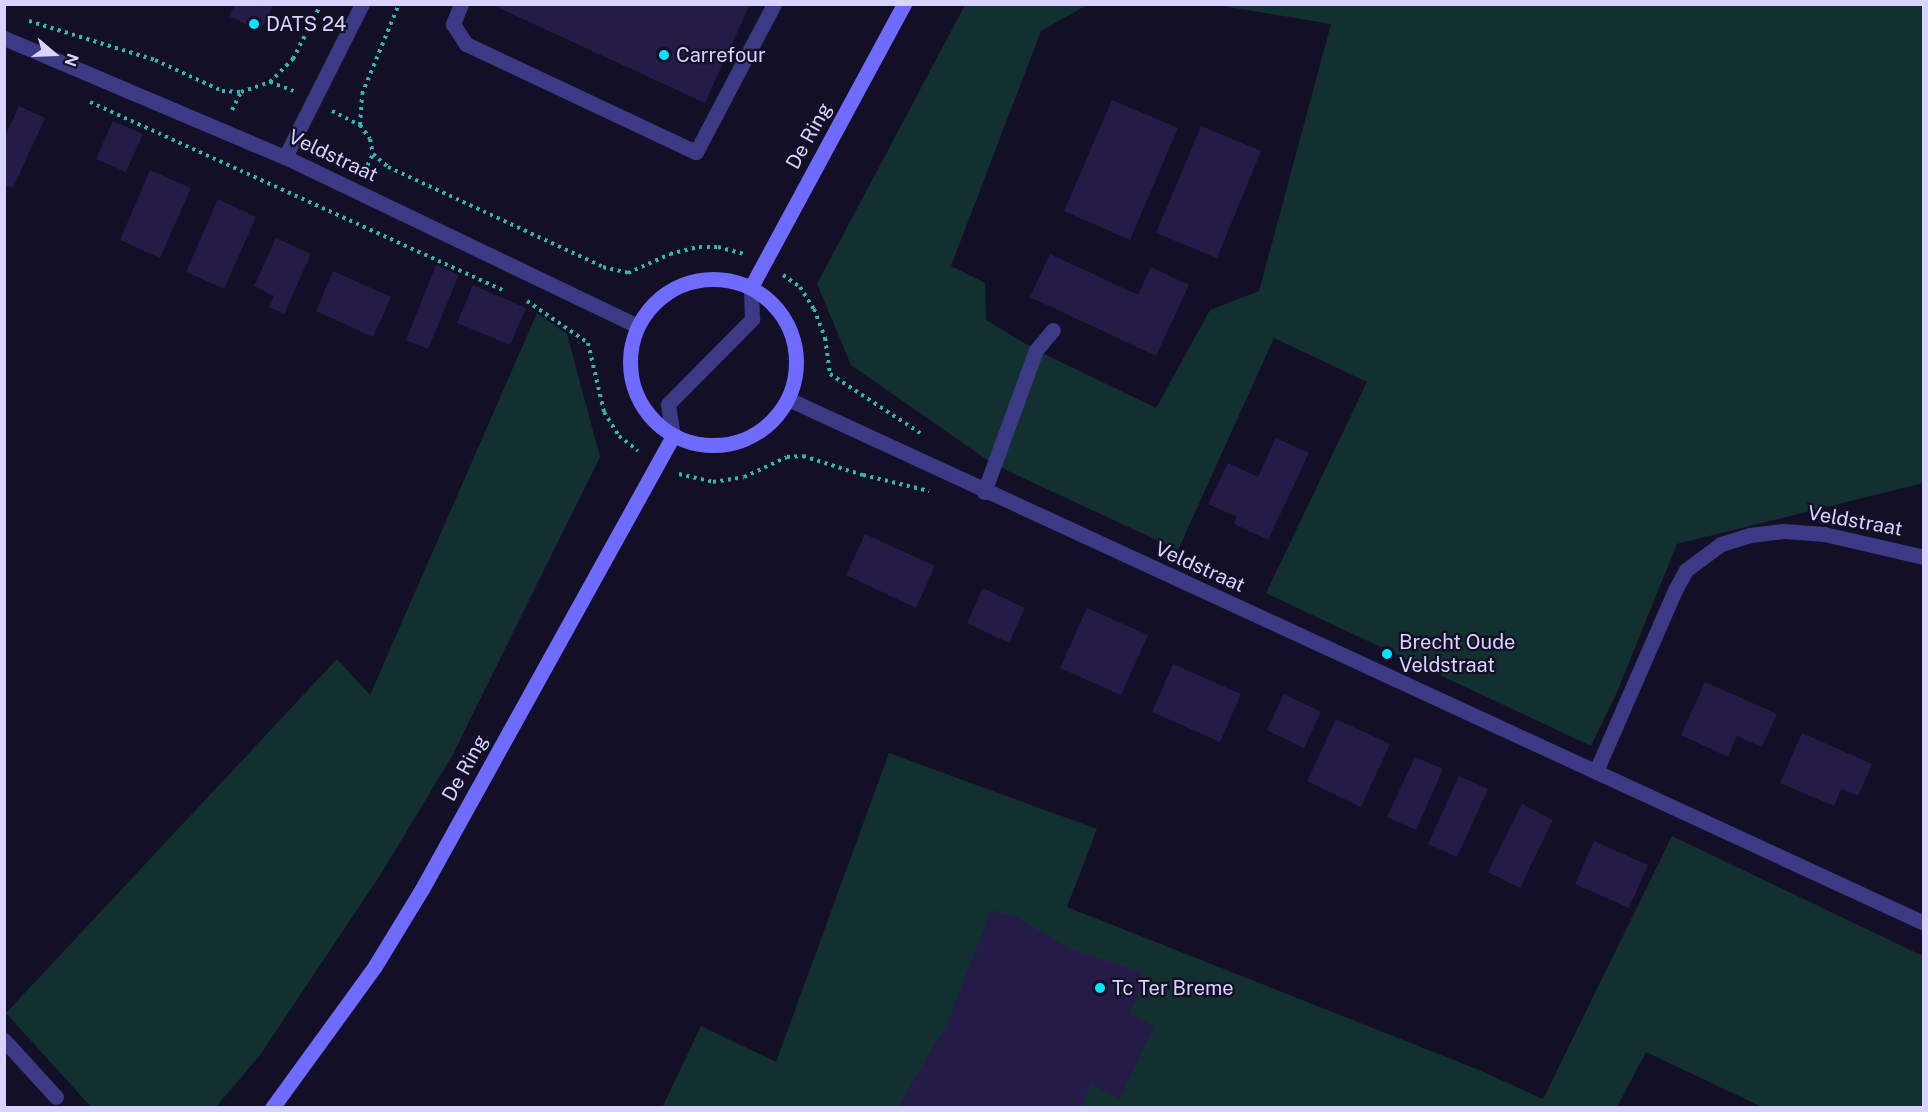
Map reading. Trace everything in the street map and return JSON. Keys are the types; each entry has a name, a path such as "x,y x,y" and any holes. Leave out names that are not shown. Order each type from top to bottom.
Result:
{"main road":[{"name":"De Ring","path":"751,287 904,4"},
{"path":"723,278 751,287 770,300 786,320 795,344 796,371 789,399 775,418 754,434 730,443 704,445 673,436 641,403 631,378 630,352 638,326 652,305 672,289 696,280 723,278"},
{"name":"De Ring","path":"272,1107 375,966 422,889 673,436"}],"street":[{"path":"285,156 362,4"},
{"path":"461,4 453,24 466,44 696,152 774,4"},
{"name":"Veldstraat","path":"4,38 285,156 638,326"},
{"path":"673,436 669,404 752,319 751,287"},
{"path":"984,492 1036,350 1053,330"},
{"name":"Veldstraat","path":"789,399 984,492 1923,923"},
{"name":"Veldstraat","path":"1596,771 1675,590 1686,570 1721,544 1750,535 1784,531 1824,534 1923,556"},
{"path":"4,1040 56,1096"}],"path":[{"path":"27,21 155,60 222,91 241,92 270,82 293,59 321,4"},
{"path":"360,125 362,94 399,4"},
{"path":"270,82 360,125 370,139 373,154 388,167 603,267 628,273 670,254 699,247 736,251 763,264 792,280 807,296 820,323 827,366 834,379 924,435"},
{"path":"80,97 507,292"},
{"path":"518,297 588,343 598,397 611,424 626,443 685,478 713,482 744,477 787,457 803,456 862,476 934,491"}],"green space":[{"path":"965,5 1087,5 1041,31 951,266 985,283 986,320 1036,350 1156,408 1210,310 1259,291 1331,24 1217,5 1923,5 1923,483 1677,544 1617,692 1591,746 1266,593 1367,382 1274,338 1178,550 993,464 851,365 817,284"},
{"path":"537,313 567,334 600,457 452,756 381,874 260,1055 216,1107 91,1107 6,1013 337,659 370,695"},
{"path":"889,753 1097,829 1067,907 1479,1070 1543,1099 1672,836 1923,956 1923,1107 1762,1107 1646,1052 1617,1107 662,1108 701,1026 776,1062"}],"building":[{"name":"Carrefour","path":"500,4 750,4 705,103 499,8"},
{"name":"DATS 24","path":"235,5 273,5 260,31 229,16"},
{"path":"1112,100 1178,128 1130,240 1064,211"},
{"path":"19,106 45,118 13,188 4,185 4,138"},
{"path":"113,121 143,134 126,172 96,159"},
{"path":"1201,126 1261,151 1217,258 1156,233"},
{"path":"150,170 191,188 160,258 120,240"},
{"path":"218,199 256,217 224,289 186,272"},
{"path":"276,238 311,254 284,314 269,307 274,296 254,286"},
{"path":"1050,254 1138,295 1151,267 1189,285 1156,356 1030,297"},
{"path":"436,265 459,275 428,349 406,340"},
{"path":"333,271 391,297 373,337 316,311"},
{"path":"473,285 526,308 510,345 457,323"},
{"path":"1276,438 1309,453 1268,540 1234,524 1237,517 1208,504 1228,463 1258,477"},
{"path":"865,534 935,566 916,608 846,575"},
{"path":"983,588 1025,608 1009,643 967,623"},
{"path":"1087,608 1148,635 1121,695 1060,668"},
{"path":"1173,664 1241,694 1220,742 1152,712"},
{"path":"1705,682 1777,714 1762,747 1737,736 1728,757 1681,735"},
{"path":"1284,694 1321,712 1304,748 1267,730"},
{"path":"1336,719 1390,744 1361,807 1307,781"},
{"path":"1802,733 1872,764 1858,796 1841,789 1834,806 1780,783"},
{"path":"1415,757 1443,769 1416,830 1387,817"},
{"path":"1459,776 1488,789 1457,857 1428,844"},
{"path":"1522,804 1553,820 1520,888 1488,872"},
{"path":"1594,841 1648,865 1629,908 1575,884"},
{"path":"991,910 1016,917 1069,948 1135,970 1143,976 1142,988 1129,1014 1154,1026 1120,1099 1091,1084 1081,1108 902,1108 901,1102 948,1022"}],"place":[{"name":"DATS 24","path":"254,24"},
{"name":"Carrefour","path":"664,55"},
{"name":"Brecht Oude Veldstraat","path":"1387,654"},
{"name":"Tc Ter Breme","path":"1100,988"}]}
